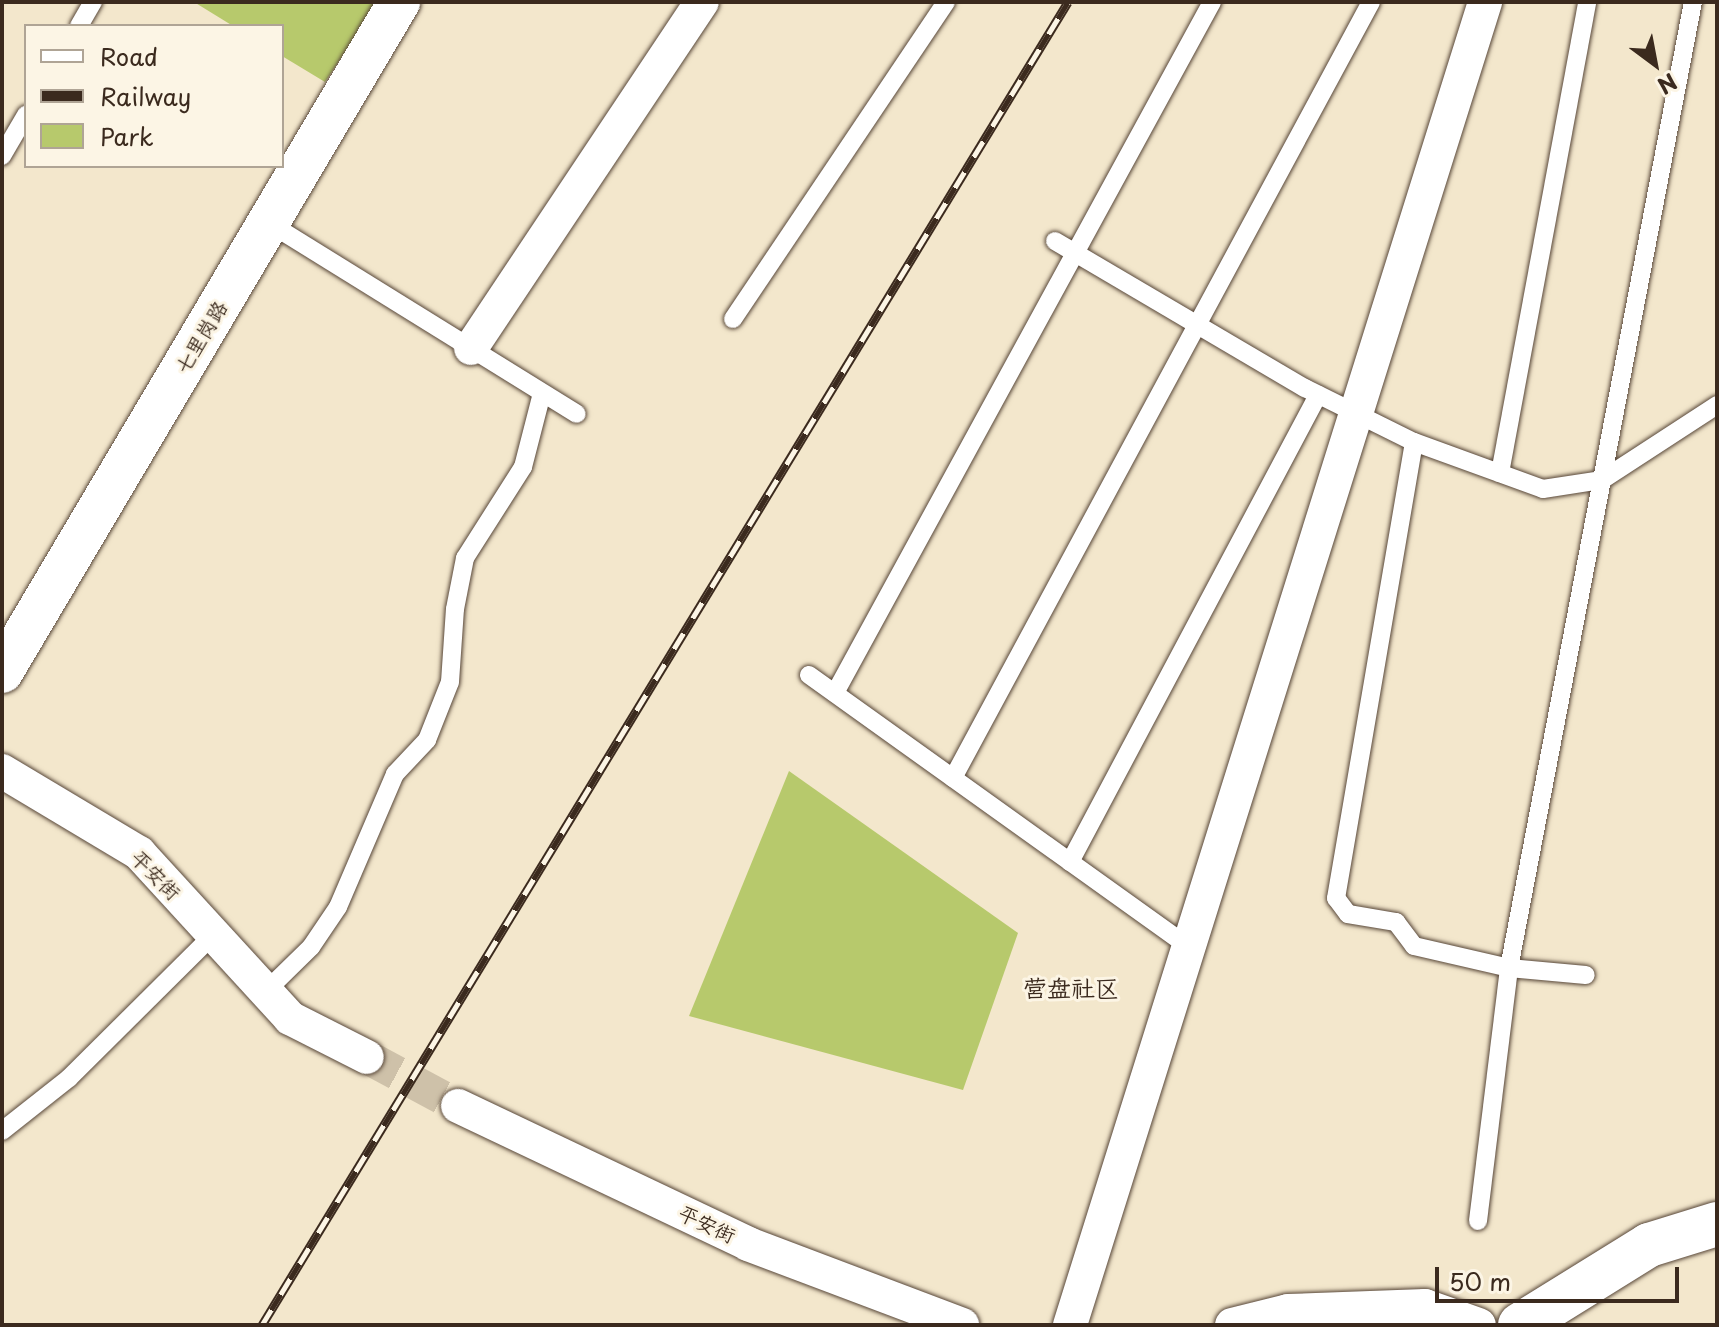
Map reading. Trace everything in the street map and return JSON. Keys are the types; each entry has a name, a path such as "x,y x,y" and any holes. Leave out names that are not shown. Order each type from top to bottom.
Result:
{"main road":[{"path":"1520,1325 1649,1245 1717,1224"},
{"path":"1560,1325 1660,1265 1717,1251"}],"street":[{"name":"七里岗路","path":"2,672 399,2"},
{"path":"471,348 702,2"},
{"path":"1070,1325 1485,2"},
{"name":"平安街","path":"2,771 139,853 290,1018 367,1057"},
{"name":"平安街","path":"458,1106 748,1244 962,1325"},
{"path":"1232,1325 1288,1311 1425,1306 1479,1325"}],"lane":[{"path":"80,24 93,2"},
{"path":"733,319 946,2"},
{"path":"835,693 1212,2"},
{"path":"953,778 1371,2"},
{"path":"1500,473 1587,2"},
{"path":"1478,1221 1509,968 1693,2"},
{"path":"2,156 24,118"},
{"path":"269,223 577,414"},
{"path":"1055,241 1318,395 1414,442 1543,489 1602,480 1717,405"},
{"path":"264,993 311,947 338,907 395,774 427,740 450,682 455,609 465,558 523,467 542,393"},
{"path":"1070,862 1318,395"},
{"path":"1414,442 1336,898 1348,914 1396,922 1414,946 1509,968 1586,975"},
{"path":"809,675 1190,948"},
{"path":"2,1131 69,1078 213,935"}],"green space":[{"path":"194,2 378,2 325,82 284,57 284,24 230,24"},
{"path":"789,771 1018,933 963,1090 689,1016"}],"tunnel":[{"path":"367,1057 458,1106"}],"railway":[{"path":"262,1325 1068,2"}],"district":[{"name":"营盘社区","path":"1071,988"}]}
